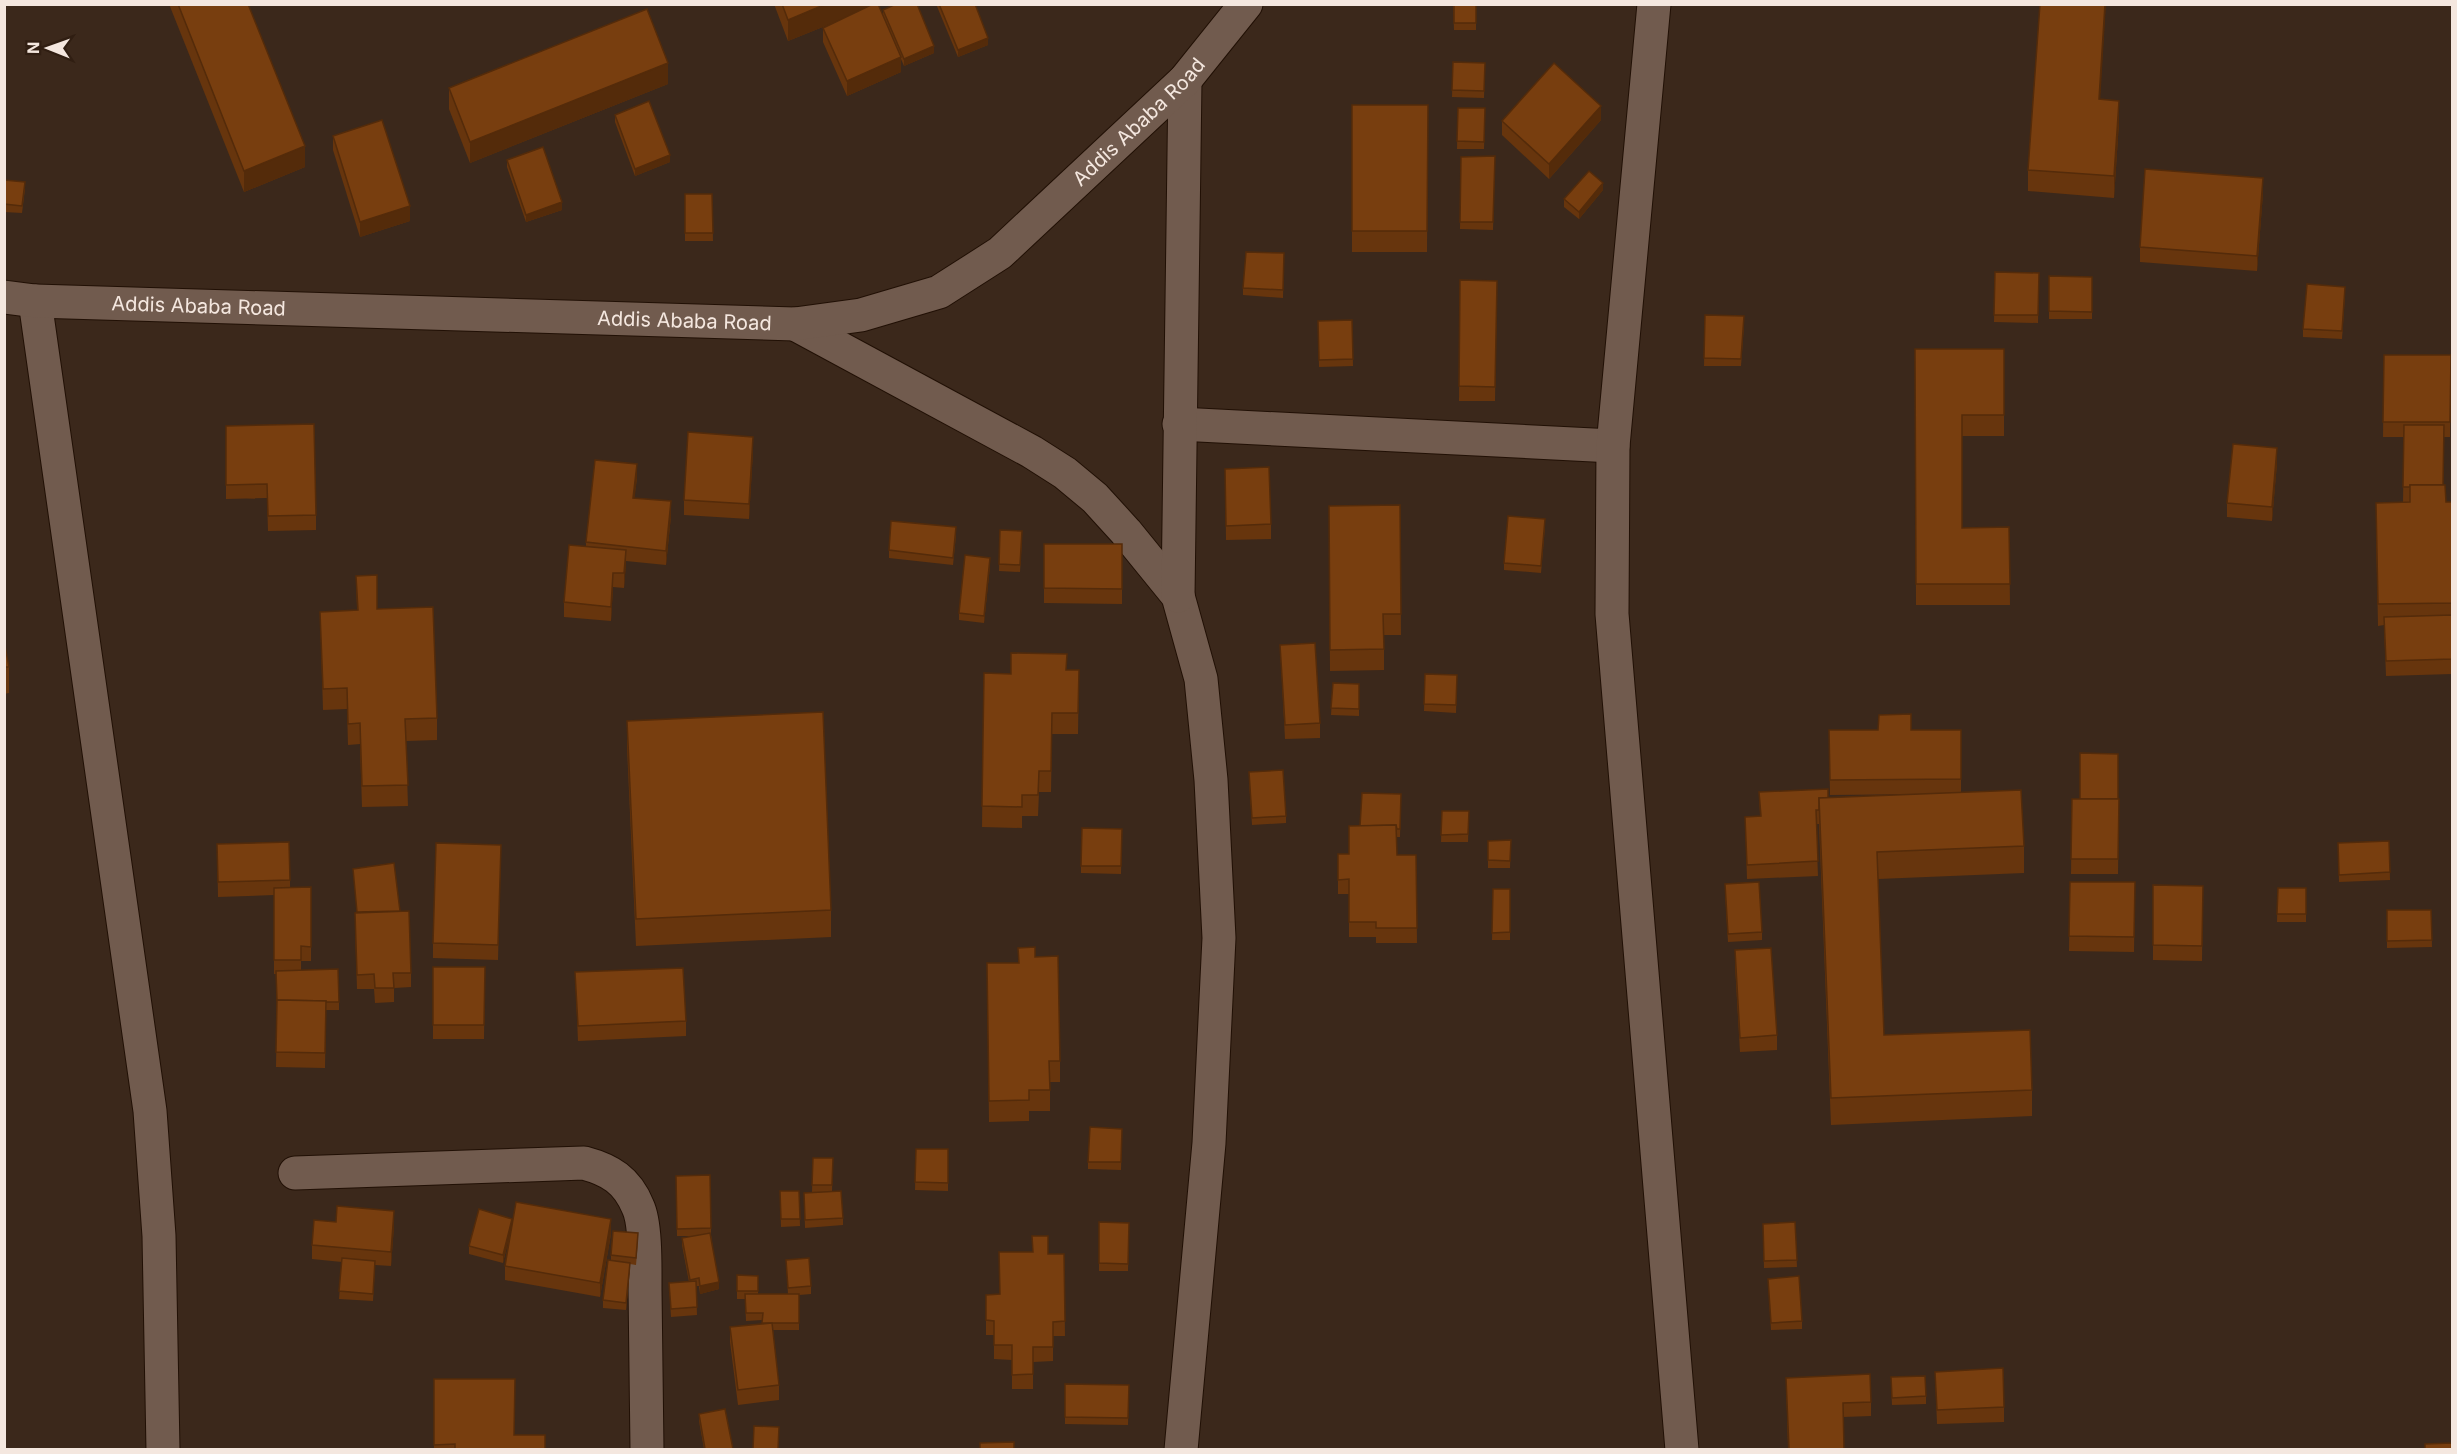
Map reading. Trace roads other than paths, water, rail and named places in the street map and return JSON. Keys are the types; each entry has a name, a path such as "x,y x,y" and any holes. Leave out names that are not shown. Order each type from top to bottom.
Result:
{"street":[{"name":"Addis Ababa Road","path":"20,299 795,324 861,315 939,292 1000,253 1185,80 1246,4"},
{"path":"1654,4 1613,446 1611,614 1682,1449"},
{"path":"1181,1449 1209,1143 1219,938 1211,780 1201,679 1178,596 1185,80"},
{"path":"20,299 150,1111 159,1236 163,1449"},
{"path":"795,324 1011,440 1065,473 1095,498 1118,523 1178,596"},
{"path":"1179,424 1613,446"},
{"path":"295,1173 584,1162 606,1169 621,1181 639,1208 645,1263 647,1449"}]}
